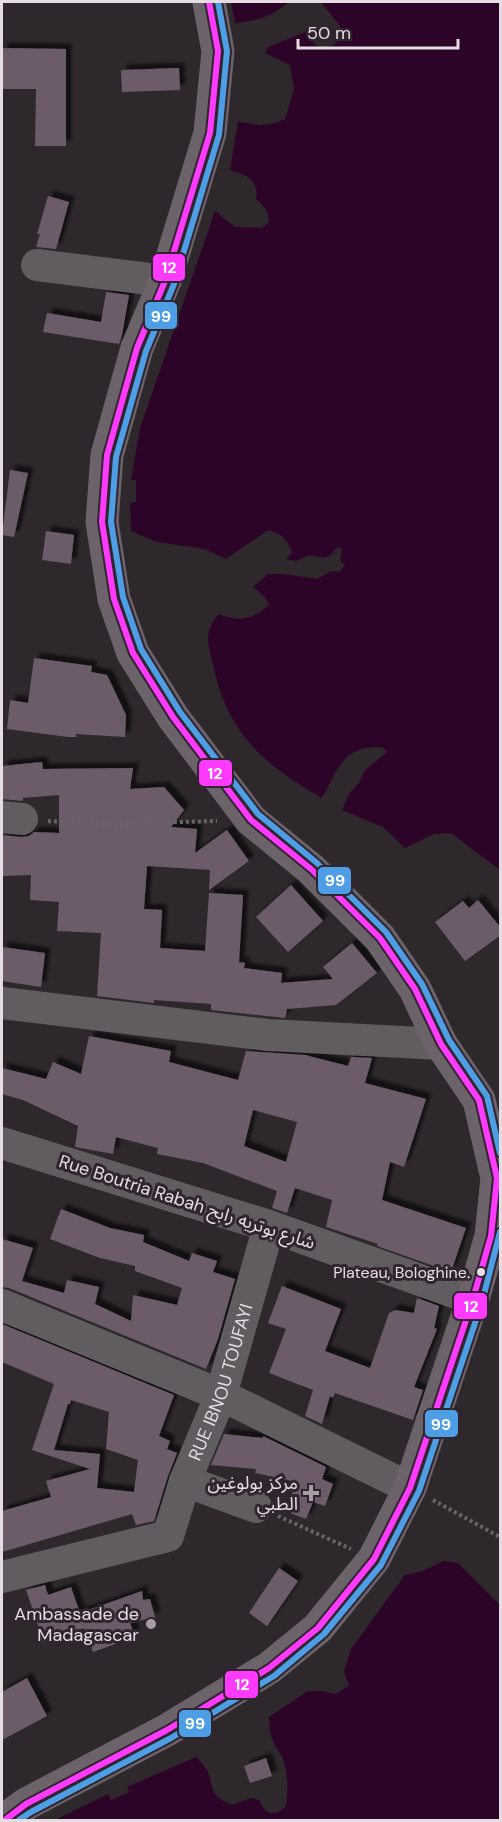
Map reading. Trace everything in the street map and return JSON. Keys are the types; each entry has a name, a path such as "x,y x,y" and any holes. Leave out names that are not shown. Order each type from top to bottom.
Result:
{"main road":[{"path":"16,1812 168,1730 269,1668 318,1628 374,1559 410,1488 473,1299 491,1236 497,1178 479,1100 441,1044 415,989 380,938 311,869 251,820 172,717 133,653 114,599 102,522 107,455 137,348 165,281 210,133 218,51 209,2"}],"street":[{"path":"37,265 165,281"},
{"path":"2,1003 268,1035 441,1044"},
{"name":"Rue Boutria Rabah شارع بوتريه رابح","path":"2,1143 269,1226 473,1299"},
{"name":"RUE IBNOU TOUFAYI","path":"2,1576 168,1536 185,1481 221,1395 269,1226"},
{"path":"2,1305 221,1395 410,1488"},
{"path":"185,1481 256,1507"}],"path":[{"path":"12,818 101,824 251,820"},
{"path":"410,1488 501,1537"},
{"path":"256,1507 374,1559"}],"shaded area":[{"path":"231,2 289,2 264,17 235,23"},
{"path":"321,2 500,2 500,870 451,833 434,834 405,848 383,827 342,810 349,794 359,783 365,770 387,752 382,747 358,750 350,755 338,768 322,798 282,773 251,745 228,710 208,644 209,632 214,621 219,614 239,619 245,618 257,614 269,605 265,597 253,587 268,574 317,579 331,571 339,572 345,565 340,561 342,548 336,548 331,555 324,558 309,555 296,561 286,559 292,553 288,544 280,535 268,530 226,559 205,549 157,542 131,531 130,503 136,502 136,480 131,480 140,428 215,211 235,227 262,228 269,222 266,209 256,199 254,183 246,176 230,170 238,121 262,125 285,119 294,89 290,65 265,53 268,47 313,29 311,39 315,45 325,48 335,44 340,37 340,26"},
{"path":"443,1561 458,1563 500,1605 500,1820 55,1820 108,1794 111,1800 129,1792 127,1787 196,1757 207,1770 214,1792 220,1798 232,1805 251,1798 259,1800 264,1809 270,1813 281,1810 286,1806 286,1772 283,1759 271,1736 269,1717 308,1691 336,1694 349,1685 344,1672 351,1649 405,1575 423,1571"}],"building":[{"path":"2,48 66,49 66,146 35,146 36,89 2,89"},
{"path":"179,68 180,90 122,92 121,70"},
{"path":"48,196 69,202 56,249 36,247 40,234 37,234"},
{"path":"106,292 129,295 119,344 43,332 47,313 101,322"},
{"path":"10,470 28,473 14,537 2,535"},
{"path":"46,531 74,535 71,564 42,560"},
{"path":"34,658 92,666 91,672 107,675 126,715 125,737 76,734 76,737 68,737 7,729 10,700 28,703"},
{"path":"42,762 43,769 133,768 130,789 164,787 184,810 171,827 197,829 195,853 227,830 249,861 209,890 210,870 147,866 144,909 162,910 160,948 205,951 209,893 243,895 239,962 245,963 244,968 282,973 281,983 333,979 323,967 352,943 377,973 336,1005 287,1009 285,1018 211,1010 211,1004 154,1000 154,1003 97,996 101,933 57,931 59,902 30,900 31,875 2,876 2,835 21,837 29,836 34,832 59,833 59,795 23,798 23,801 2,799 2,766"},
{"path":"291,885 323,921 288,952 256,917"},
{"path":"478,900 501,928 501,935 465,961 435,922 463,901 469,908"},
{"path":"2,947 45,953 41,987 2,981"},
{"path":"89,1036 171,1051 169,1062 238,1080 246,1051 305,1055 348,1066 351,1057 372,1058 365,1083 426,1099 404,1167 390,1162 382,1200 466,1228 451,1272 326,1227 332,1200 295,1188 287,1213 272,1208 277,1191 203,1163 157,1154 158,1148 116,1137 113,1154 75,1147 78,1126 23,1100 2,1094 2,1068 46,1079 53,1062 81,1074","holes":["253,1110 297,1122 286,1162 244,1146"]},
{"path":"61,1209 110,1228 144,1235 143,1242 189,1261 192,1253 217,1261 213,1272 235,1279 218,1339 206,1369 2,1287 2,1239 33,1248 22,1281 64,1293 67,1280 99,1287 95,1304 131,1321 133,1295 177,1305 182,1288 135,1271 135,1266 100,1258 50,1239"},
{"path":"282,1286 341,1309 325,1351 370,1368 389,1313 395,1310 414,1313 417,1298 439,1306 434,1328 437,1329 414,1387 423,1390 413,1420 335,1393 333,1398 330,1396 322,1424 305,1416 313,1390 269,1373 286,1329 268,1323"},
{"path":"2,1324 174,1395 159,1436 170,1441 167,1449 177,1453 154,1521 136,1525 132,1514 2,1552 2,1511 51,1497 46,1481 90,1469 32,1450 54,1384 2,1362","holes":["71,1400 109,1412 106,1449 138,1460 134,1492 97,1488 100,1454 54,1450"]},
{"path":"224,1434 263,1438 263,1436 326,1467 322,1479 333,1484 325,1506 313,1502 306,1519 285,1511 297,1482 255,1473 256,1469 211,1465"},
{"path":"279,1568 298,1581 267,1626 249,1613"},
{"path":"45,1585 48,1595 71,1587 80,1613 142,1591 143,1600 150,1599 155,1617 130,1623 135,1637 93,1652 84,1628 44,1643 26,1590"},
{"path":"27,1678 47,1716 2,1740 2,1692"},
{"path":"266,1758 272,1776 250,1783 244,1766"}],"transit line":[{"name":"12","path":"5,1820 26,1804 167,1730 269,1668 318,1628 374,1559 410,1488 473,1299 491,1236 497,1178 479,1100 441,1044 415,989 380,938 311,869 251,820 173,717 133,653 114,599 102,522 107,455 137,348 165,281 210,133 218,51 209,2"},
{"name":"99","path":"218,2 227,51 219,135 174,284 146,351 116,457 111,522 123,597 141,649 180,712 258,814 317,863 386,932 422,984 449,1040 487,1096 500,1153"},
{"name":"99","path":"19,1820 171,1738 274,1676 324,1634 381,1565 419,1491 482,1302 500,1232"}],"place":[{"name":"Plateau, Bologhine.","path":"481,1272"},
{"name":"مركز بولوغين الطبي","path":"311,1493"},
{"name":"Ambassade de Madagascar","path":"151,1624"}]}
